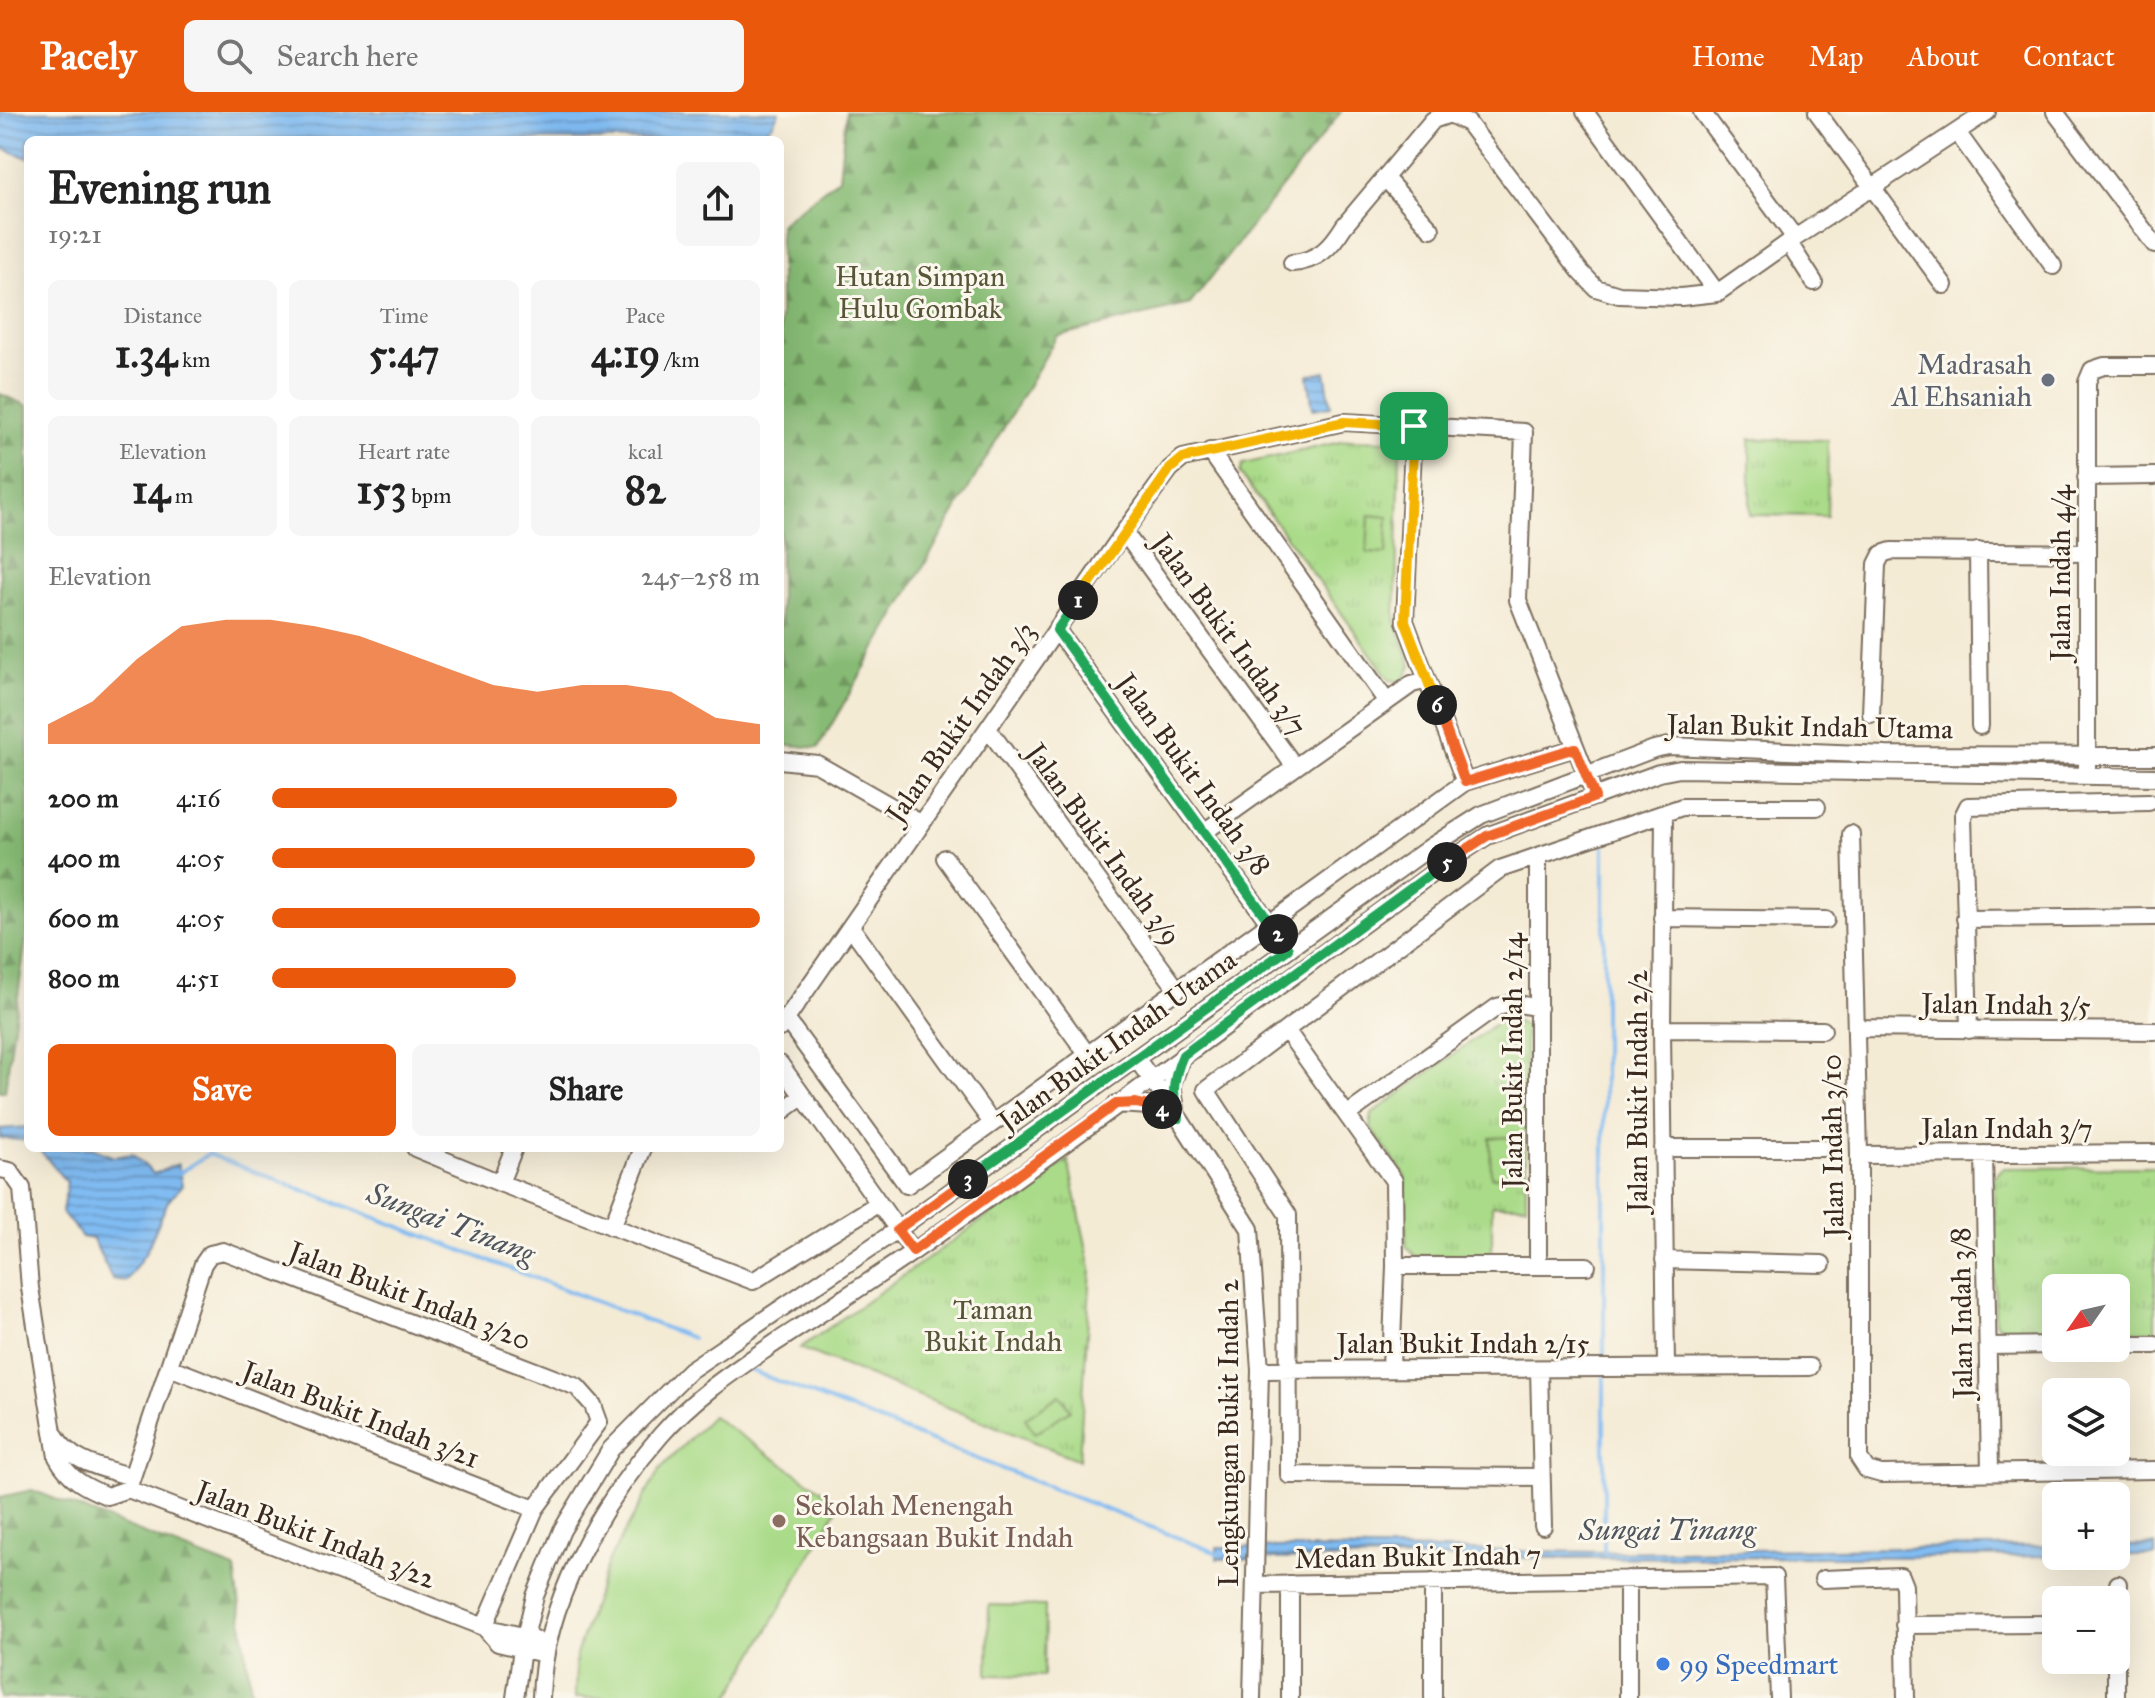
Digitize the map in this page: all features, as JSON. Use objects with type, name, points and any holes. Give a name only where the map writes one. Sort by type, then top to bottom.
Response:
[{"type":"street","points":[[1585,112],[1717,293]]},
{"type":"street","points":[[1702,112],[1792,240],[1814,282]]},
{"type":"street","points":[[1292,263],[1307,262],[1334,243],[1344,226],[1433,120],[1450,114],[1468,123],[1596,288],[1619,295],[1652,298],[1717,293],[1987,112]]},
{"type":"street","points":[[2055,112],[2155,245]]},
{"type":"street","points":[[1820,113],[1944,285]]},
{"type":"street","points":[[1957,132],[2053,266]]},
{"type":"street","points":[[1385,178],[1431,229]]},
{"type":"street","name":"Jalan Indah 4/4","points":[[2087,777],[2087,382],[2092,370],[2104,366],[2155,366]]},
{"type":"street","name":"Jalan Bukit Indah 3/3","points":[[784,1023],[1124,532],[1170,469],[1183,458],[1344,422],[1524,432],[1518,600],[1575,748]]},
{"type":"street","points":[[1414,426],[1405,621],[1465,782]]},
{"type":"street","points":[[1210,451],[1387,702]]},
{"type":"street","points":[[2086,477],[2155,476]]},
{"type":"street","name":"Jalan Bukit Indah 3/7","points":[[1124,532],[1295,767]]},
{"type":"street","points":[[1871,714],[1877,564],[1882,554],[1891,551],[2086,553]]},
{"type":"street","points":[[1978,551],[1980,726]]},
{"type":"street","name":"Jalan Bukit Indah 3/8","points":[[1057,630],[1288,949]]},
{"type":"street","points":[[1204,832],[1412,684],[1427,680]]},
{"type":"street","name":"Jalan Bukit Indah 3/9","points":[[989,730],[1177,989]]},
{"type":"street","name":"Jalan Bukit Indah Utama","points":[[515,1698],[523,1643],[535,1596],[562,1530],[611,1449],[690,1370],[897,1230],[1429,848],[1481,815],[1669,746],[1886,755],[2155,756]]},
{"type":"street","points":[[784,1025],[907,1185],[1465,782],[1575,748],[1595,797]]},
{"type":"street","points":[[784,760],[817,764],[920,823]]},
{"type":"street","name":"Jalan Bukit Indah Utama","points":[[541,1698],[546,1648],[556,1610],[586,1546],[627,1477],[663,1433],[707,1389],[913,1251],[1487,836],[1659,773],[1680,769],[2155,777]]},
{"type":"street","points":[[1969,1030],[1963,816],[1968,806],[2149,802]]},
{"type":"street","points":[[1541,1477],[1289,1475],[1288,1215],[1206,1090],[1500,869],[1682,807],[1817,807]]},
{"type":"street","name":"Jalan Bukit Indah 2/2","points":[[1664,815],[1662,1029],[1666,1367]]},
{"type":"street","name":"Jalan Indah 3/10","points":[[1851,834],[1859,1155],[1859,1458],[1867,1470],[1881,1474],[1990,1471]]},
{"type":"street","name":"Jalan Bukit Indah 2/14","points":[[1538,857],[1538,1266]]},
{"type":"street","points":[[945,858],[1087,1054]]},
{"type":"street","points":[[1965,919],[2155,917]]},
{"type":"street","points":[[1662,918],[1826,920]]},
{"type":"street","points":[[851,927],[992,1123]]},
{"type":"street","points":[[1348,1114],[1497,1007],[1514,1003],[1539,1008]]},
{"type":"street","name":"Jalan Indah 3/5","points":[[1856,1028],[2155,1031]]},
{"type":"street","points":[[1662,1029],[1823,1030]]},
{"type":"street","points":[[1286,1030],[1394,1181],[1391,1368]]},
{"type":"street","points":[[1179,1118],[1172,1084],[1183,1055]]},
{"type":"street","name":"Lengkungan Bukit Indah 2","points":[[1136,1058],[1179,1118],[1250,1229],[1260,1370],[1252,1698]]},
{"type":"street","points":[[784,1070],[913,1251]]},
{"type":"street","points":[[784,1110],[803,1096]]},
{"type":"street","points":[[1116,1104],[1151,1106],[1179,1118]]},
{"type":"street","points":[[1663,1148],[1823,1148]]},
{"type":"street","points":[[425,1152],[753,1281],[879,1203]]},
{"type":"street","points":[[500,1183],[512,1152]]},
{"type":"street","points":[[612,1227],[641,1152]]},
{"type":"street","name":"Jalan Indah 3/7","points":[[1859,1155],[2155,1153]]},
{"type":"street","name":"Jalan Indah 3/8","points":[[1984,1154],[1990,1471]]},
{"type":"street","points":[[5,1170],[22,1188],[30,1288],[52,1430],[57,1457],[75,1480],[107,1496],[130,1483],[169,1367]]},
{"type":"street","name":"Jalan Bukit Indah 3/20","points":[[169,1367],[203,1264],[210,1254],[223,1251],[577,1387],[593,1405],[599,1422],[535,1509]]},
{"type":"street","points":[[1664,1260],[1822,1264]]},
{"type":"street","points":[[1395,1266],[1587,1266]]},
{"type":"street","points":[[1988,1346],[2042,1345]]},
{"type":"street","points":[[2130,1345],[2155,1345]]},
{"type":"street","name":"Jalan Bukit Indah 3/21","points":[[169,1367],[535,1509]]},
{"type":"street","name":"Jalan Bukit Indah 2/15","points":[[1260,1370],[1810,1367]]},
{"type":"street","points":[[1539,1370],[1543,1526]]},
{"type":"street","name":"Jalan Bukit Indah 3/22","points":[[52,1430],[63,1448],[75,1457],[130,1483],[484,1627],[498,1643],[523,1643],[546,1648]]},
{"type":"street","points":[[1990,1471],[2155,1470]]},
{"type":"street","points":[[484,1627],[535,1509]]},
{"type":"street","points":[[1823,1579],[1900,1576],[1904,1586],[1906,1698]]},
{"type":"street","name":"Medan Bukit Indah 7","points":[[1255,1585],[1774,1577],[1779,1698]]},
{"type":"street","points":[[1628,1579],[1628,1698]]},
{"type":"street","points":[[1433,1582],[1433,1698]]},
{"type":"street","points":[[1290,1584],[1290,1698]]},
{"type":"street","points":[[1904,1625],[2042,1624]]},
{"type":"street","points":[[2116,1674],[2116,1698]]},
{"type":"green space","name":"Hutan Simpan Hulu Gombak","points":[[846,112],[1341,112],[1190,304],[1057,336],[818,748],[784,744],[784,221],[839,178]]},
{"type":"green space","points":[[0,394],[24,404],[24,953],[5,1091],[0,1091]]},
{"type":"green space","points":[[1750,439],[1828,440],[1827,516],[1750,515]]},
{"type":"green space","points":[[1349,440],[1391,441],[1400,451],[1395,620],[1411,665],[1403,682],[1390,680],[1240,473],[1243,464]]},
{"type":"green space","points":[[1369,515],[1388,517],[1386,554],[1367,553]]},
{"type":"green space","points":[[1506,1016],[1525,1026],[1526,1205],[1492,1205],[1492,1255],[1415,1256],[1406,1246],[1405,1175],[1370,1127],[1372,1114]]},
{"type":"green space","points":[[1515,1137],[1517,1176],[1491,1177],[1490,1138]]},
{"type":"green space","name":"Taman Bukit Indah","points":[[1068,1160],[1091,1269],[1079,1460],[800,1348]]},
{"type":"green space","points":[[2155,1167],[2155,1331],[2130,1331],[2130,1274],[2042,1274],[2042,1331],[2004,1331],[1995,1322],[1994,1177],[2003,1168]]},
{"type":"green space","points":[[1060,1395],[1070,1410],[1035,1433],[1025,1418]]},
{"type":"green space","points":[[712,1416],[840,1503],[729,1698],[575,1698],[576,1655],[608,1562],[660,1469]]},
{"type":"green space","points":[[32,1490],[235,1569],[252,1698],[0,1698],[0,1497]]},
{"type":"green space","points":[[989,1605],[1045,1606],[1044,1676],[988,1675]]},
{"type":"water","points":[[0,112],[779,112],[761,136],[24,136],[24,156],[0,147]]},
{"type":"water","points":[[1325,372],[1331,406],[1313,409],[1308,375]]},
{"type":"water","points":[[24,1127],[24,1141],[0,1138],[0,1129]]},
{"type":"water","points":[[41,1152],[102,1152],[114,1157],[132,1154],[154,1174],[178,1164],[182,1186],[168,1201],[146,1252],[126,1281],[112,1279],[93,1239],[82,1237],[62,1212],[67,1182]]},
{"type":"water","points":[[2155,1545],[2155,1556],[2130,1556],[2130,1546]]},
{"type":"water","points":[[2042,1546],[2042,1556],[1217,1559],[1217,1547],[1604,1552]]},
{"type":"waterway","points":[[1604,847],[1604,1364]]},
{"type":"waterway","name":"Sungai Tinang","points":[[178,1174],[208,1154],[692,1338]]},
{"type":"waterway","name":"Sungai Tinang","points":[[747,1369],[1217,1553]]},
{"type":"waterway","points":[[1604,1373],[1604,1552]]},
{"type":"place","name":"Madrasah Al Ehsaniah","points":[[2048,380]]},
{"type":"place","name":"Sekolah Menengah Kebangsaan Bukit Indah","points":[[779,1521]]},
{"type":"place","name":"99 Speedmart","points":[[1663,1664]]},
{"type":"route","points":[[1344,422],[1414,426],[1405,621],[1465,782],[1575,748],[1595,797],[1487,836],[1183,1055],[1172,1084],[1179,1118],[1151,1106],[1116,1104],[913,1251],[897,1230],[1288,949],[1057,630],[1170,469],[1183,458],[1344,422]]}]
